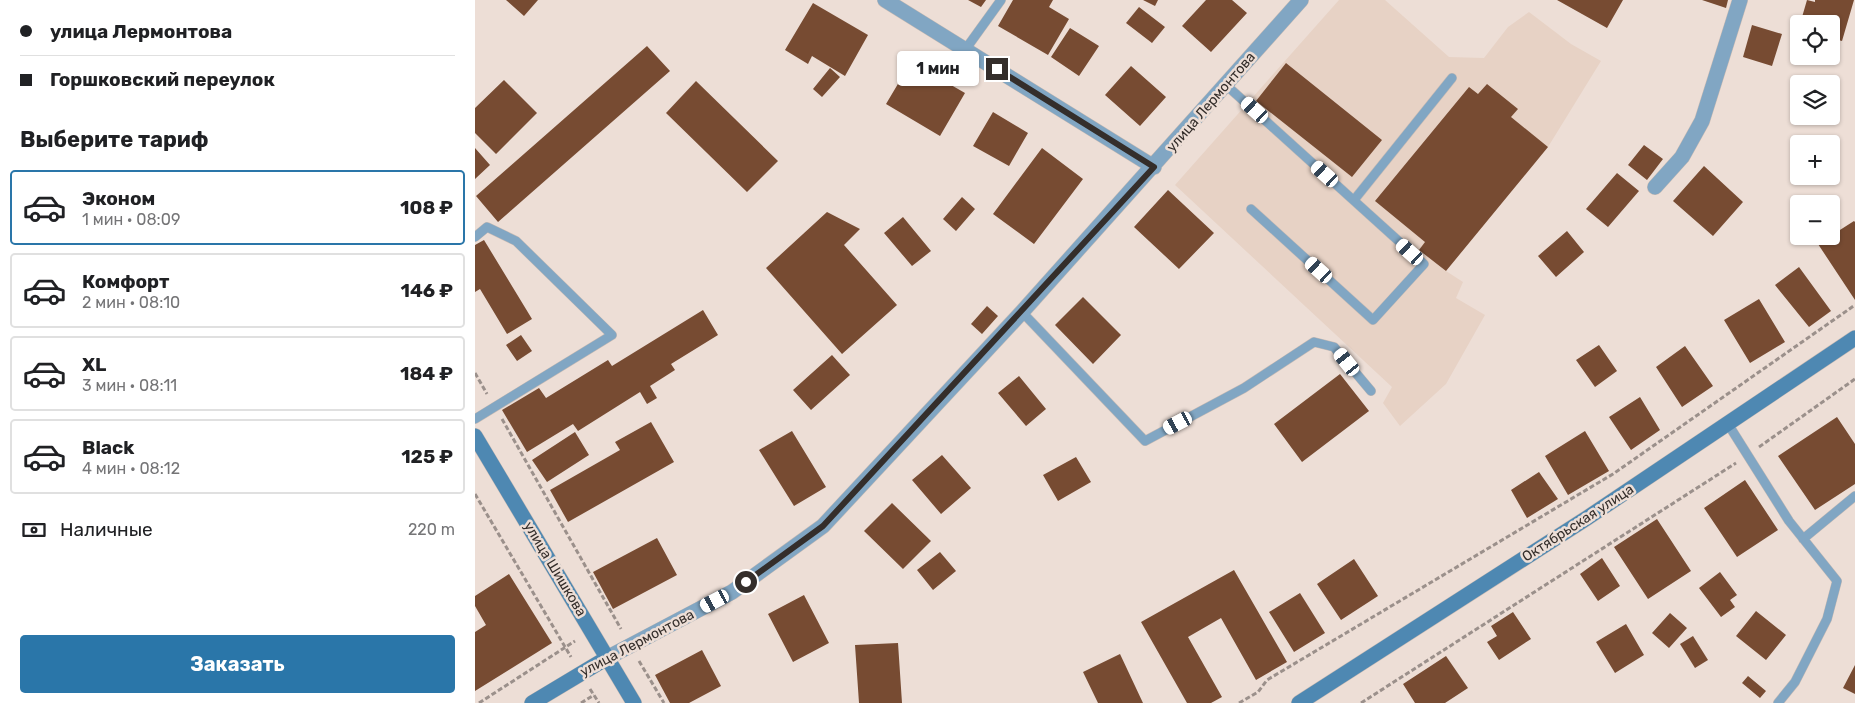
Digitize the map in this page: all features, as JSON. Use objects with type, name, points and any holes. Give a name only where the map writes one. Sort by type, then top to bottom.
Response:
[{"type":"street","points":[[885,0],[1154,167]]},
{"type":"street","name":"улица Лермонтова","points":[[532,703],[607,658],[732,592],[823,526],[1154,167],[1301,0]]},
{"type":"street","points":[[1655,187],[1682,156],[1702,122],[1740,0]]},
{"type":"street","name":"Октябрьская улица","points":[[1299,703],[1579,523],[1855,338]]},
{"type":"street","name":"улица Шишкова","points":[[475,436],[634,703]]},
{"type":"lane","points":[[965,50],[1001,0]]},
{"type":"lane","points":[[1353,200],[1452,78]]},
{"type":"lane","points":[[1227,85],[1424,264],[1373,320],[1251,209]]},
{"type":"lane","points":[[475,237],[487,227],[517,241],[612,335],[475,419]]},
{"type":"lane","points":[[1022,312],[1145,441],[1244,388],[1313,342],[1334,347],[1371,391]]},
{"type":"lane","points":[[1728,424],[1789,521],[1837,581],[1827,619],[1795,682],[1778,703]]},
{"type":"lane","points":[[1803,539],[1855,496]]},
{"type":"path","points":[[1239,703],[1259,692],[1267,680],[1613,474],[1855,305]]},
{"type":"path","points":[[475,373],[622,632]]},
{"type":"path","points":[[1361,703],[1748,455],[1855,379]]},
{"type":"path","points":[[475,494],[599,703]]},
{"type":"path","points":[[479,703],[565,647]]},
{"type":"path","points":[[641,664],[664,703]]},
{"type":"path","points":[[649,690],[655,687]]},
{"type":"path","points":[[581,703],[593,695]]},
{"type":"shaded area","points":[[1339,0],[1385,0],[1449,57],[1484,58],[1508,27],[1529,12],[1571,44],[1601,61],[1548,147],[1446,271],[1463,282],[1456,298],[1485,315],[1446,384],[1400,426],[1383,403],[1392,387],[1175,185]]},
{"type":"building","points":[[506,0],[538,0],[524,16]]},
{"type":"building","points":[[968,0],[986,0],[981,7]]},
{"type":"building","points":[[1013,0],[1053,0],[1049,7],[1069,19],[1048,55],[998,26]]},
{"type":"building","points":[[1143,0],[1158,0],[1155,6]]},
{"type":"building","points":[[1206,0],[1232,0],[1247,13],[1211,52],[1182,26]]},
{"type":"building","points":[[1557,0],[1623,0],[1607,28]]},
{"type":"building","points":[[1702,0],[1728,0],[1726,8]]},
{"type":"building","points":[[1807,0],[1815,2],[1815,0],[1854,0],[1842,41],[1840,40],[1840,15],[1803,15]]},
{"type":"building","points":[[813,3],[868,35],[845,76],[812,56],[808,64],[785,50]]},
{"type":"building","points":[[1139,7],[1165,27],[1152,43],[1126,23]]},
{"type":"building","points":[[1752,25],[1782,34],[1772,66],[1743,57]]},
{"type":"building","points":[[1070,28],[1099,46],[1079,76],[1051,57]]},
{"type":"building","points":[[647,46],[670,71],[498,222],[476,196]]},
{"type":"building","points":[[911,62],[965,93],[940,136],[886,104]]},
{"type":"building","points":[[1286,63],[1382,140],[1352,177],[1256,101]]},
{"type":"building","points":[[1131,66],[1166,97],[1140,126],[1105,95]]},
{"type":"building","points":[[830,68],[840,77],[822,97],[813,89]]},
{"type":"building","points":[[504,80],[537,113],[496,154],[475,133],[475,108]]},
{"type":"building","points":[[696,81],[778,161],[747,192],[666,113]]},
{"type":"building","points":[[1487,84],[1518,109],[1511,117],[1548,147],[1446,271],[1419,250],[1425,242],[1375,201],[1469,87],[1478,94]]},
{"type":"building","points":[[993,112],[1028,133],[1009,166],[973,146]]},
{"type":"building","points":[[1644,145],[1663,159],[1647,180],[1628,165]]},
{"type":"building","points":[[475,148],[490,165],[475,179]]},
{"type":"building","points":[[1042,148],[1083,179],[1034,244],[993,214]]},
{"type":"building","points":[[1704,166],[1743,202],[1713,236],[1673,201]]},
{"type":"building","points":[[1617,173],[1639,191],[1608,227],[1586,209]]},
{"type":"building","points":[[1168,190],[1214,233],[1179,269],[1134,227]]},
{"type":"building","points":[[962,197],[975,209],[956,231],[943,219]]},
{"type":"building","points":[[827,212],[860,229],[844,245],[897,305],[842,354],[766,268]]},
{"type":"building","points":[[903,217],[931,251],[912,266],[884,233]]},
{"type":"building","points":[[1855,222],[1855,300],[1819,245],[1840,245],[1840,230]]},
{"type":"building","points":[[1567,231],[1584,252],[1556,277],[1538,256]]},
{"type":"building","points":[[484,240],[532,319],[507,334],[480,289],[475,292],[475,245]]},
{"type":"building","points":[[1799,267],[1831,311],[1809,327],[1775,285]]},
{"type":"building","points":[[1083,297],[1121,335],[1093,364],[1055,325]]},
{"type":"building","points":[[1759,299],[1785,342],[1750,363],[1724,320]]},
{"type":"building","points":[[987,306],[998,316],[982,334],[971,324]]},
{"type":"building","points":[[703,310],[718,335],[671,364],[675,370],[650,386],[657,398],[647,404],[640,392],[578,431],[573,424],[527,452],[502,410],[539,388],[546,398],[608,360],[612,366]]},
{"type":"building","points":[[521,335],[532,351],[517,361],[506,345]]},
{"type":"building","points":[[1599,345],[1617,371],[1595,387],[1576,360]]},
{"type":"building","points":[[1685,346],[1713,386],[1682,407],[1656,367]]},
{"type":"building","points":[[832,355],[850,375],[811,410],[793,390]]},
{"type":"building","points":[[1340,374],[1369,411],[1302,462],[1274,424]]},
{"type":"building","points":[[1019,376],[1046,409],[1026,426],[998,393]]},
{"type":"building","points":[[1640,397],[1660,430],[1631,450],[1609,417]]},
{"type":"building","points":[[1837,417],[1855,444],[1855,484],[1815,510],[1778,456]]},
{"type":"building","points":[[651,422],[674,462],[568,522],[550,490],[620,450],[615,442]]},
{"type":"building","points":[[792,431],[826,487],[794,506],[759,450]]},
{"type":"building","points":[[1585,431],[1609,471],[1568,495],[1545,456]]},
{"type":"building","points":[[575,432],[589,455],[547,482],[532,460]]},
{"type":"building","points":[[942,455],[971,488],[941,514],[912,480]]},
{"type":"building","points":[[1076,457],[1091,482],[1058,501],[1043,475]]},
{"type":"building","points":[[1539,472],[1558,499],[1527,518],[1511,490]]},
{"type":"building","points":[[1745,480],[1778,530],[1737,557],[1704,508]]},
{"type":"building","points":[[892,503],[931,541],[903,569],[864,531]]},
{"type":"building","points":[[1657,519],[1691,571],[1648,599],[1614,547]]},
{"type":"building","points":[[657,538],[677,575],[613,609],[593,572]]},
{"type":"building","points":[[940,552],[956,571],[933,590],[917,570]]},
{"type":"building","points":[[1602,558],[1620,586],[1598,601],[1580,574]]},
{"type":"building","points":[[1354,559],[1378,596],[1341,620],[1317,584]]},
{"type":"building","points":[[1234,570],[1287,662],[1256,680],[1221,618],[1188,637],[1222,697],[1211,703],[1187,703],[1141,622]]},
{"type":"building","points":[[1720,572],[1737,595],[1730,600],[1735,607],[1721,617],[1699,588]]},
{"type":"building","points":[[509,574],[552,643],[475,691],[475,632],[486,625],[475,606],[475,596]]},
{"type":"building","points":[[1300,593],[1325,633],[1294,652],[1269,612]]},
{"type":"building","points":[[804,595],[829,643],[793,662],[768,614]]},
{"type":"building","points":[[1756,611],[1786,635],[1766,660],[1736,636]]},
{"type":"building","points":[[1513,612],[1531,639],[1499,660],[1487,642],[1497,636],[1491,626]]},
{"type":"building","points":[[1670,613],[1687,628],[1669,648],[1652,633]]},
{"type":"building","points":[[1626,624],[1644,655],[1615,673],[1596,642]]},
{"type":"building","points":[[1693,636],[1708,660],[1695,668],[1680,644]]},
{"type":"building","points":[[898,643],[902,703],[859,703],[855,645]]},
{"type":"building","points":[[702,650],[721,686],[689,703],[670,703],[655,675]]},
{"type":"building","points":[[1120,654],[1143,703],[1098,703],[1083,672]]},
{"type":"building","points":[[1446,656],[1468,688],[1445,703],[1415,703],[1403,684]]},
{"type":"building","points":[[1855,665],[1855,694],[1843,688]]},
{"type":"building","points":[[1748,676],[1766,691],[1760,698],[1742,683]]},
{"type":"route","points":[[746,582],[823,526],[1154,167],[997,69]]}]
